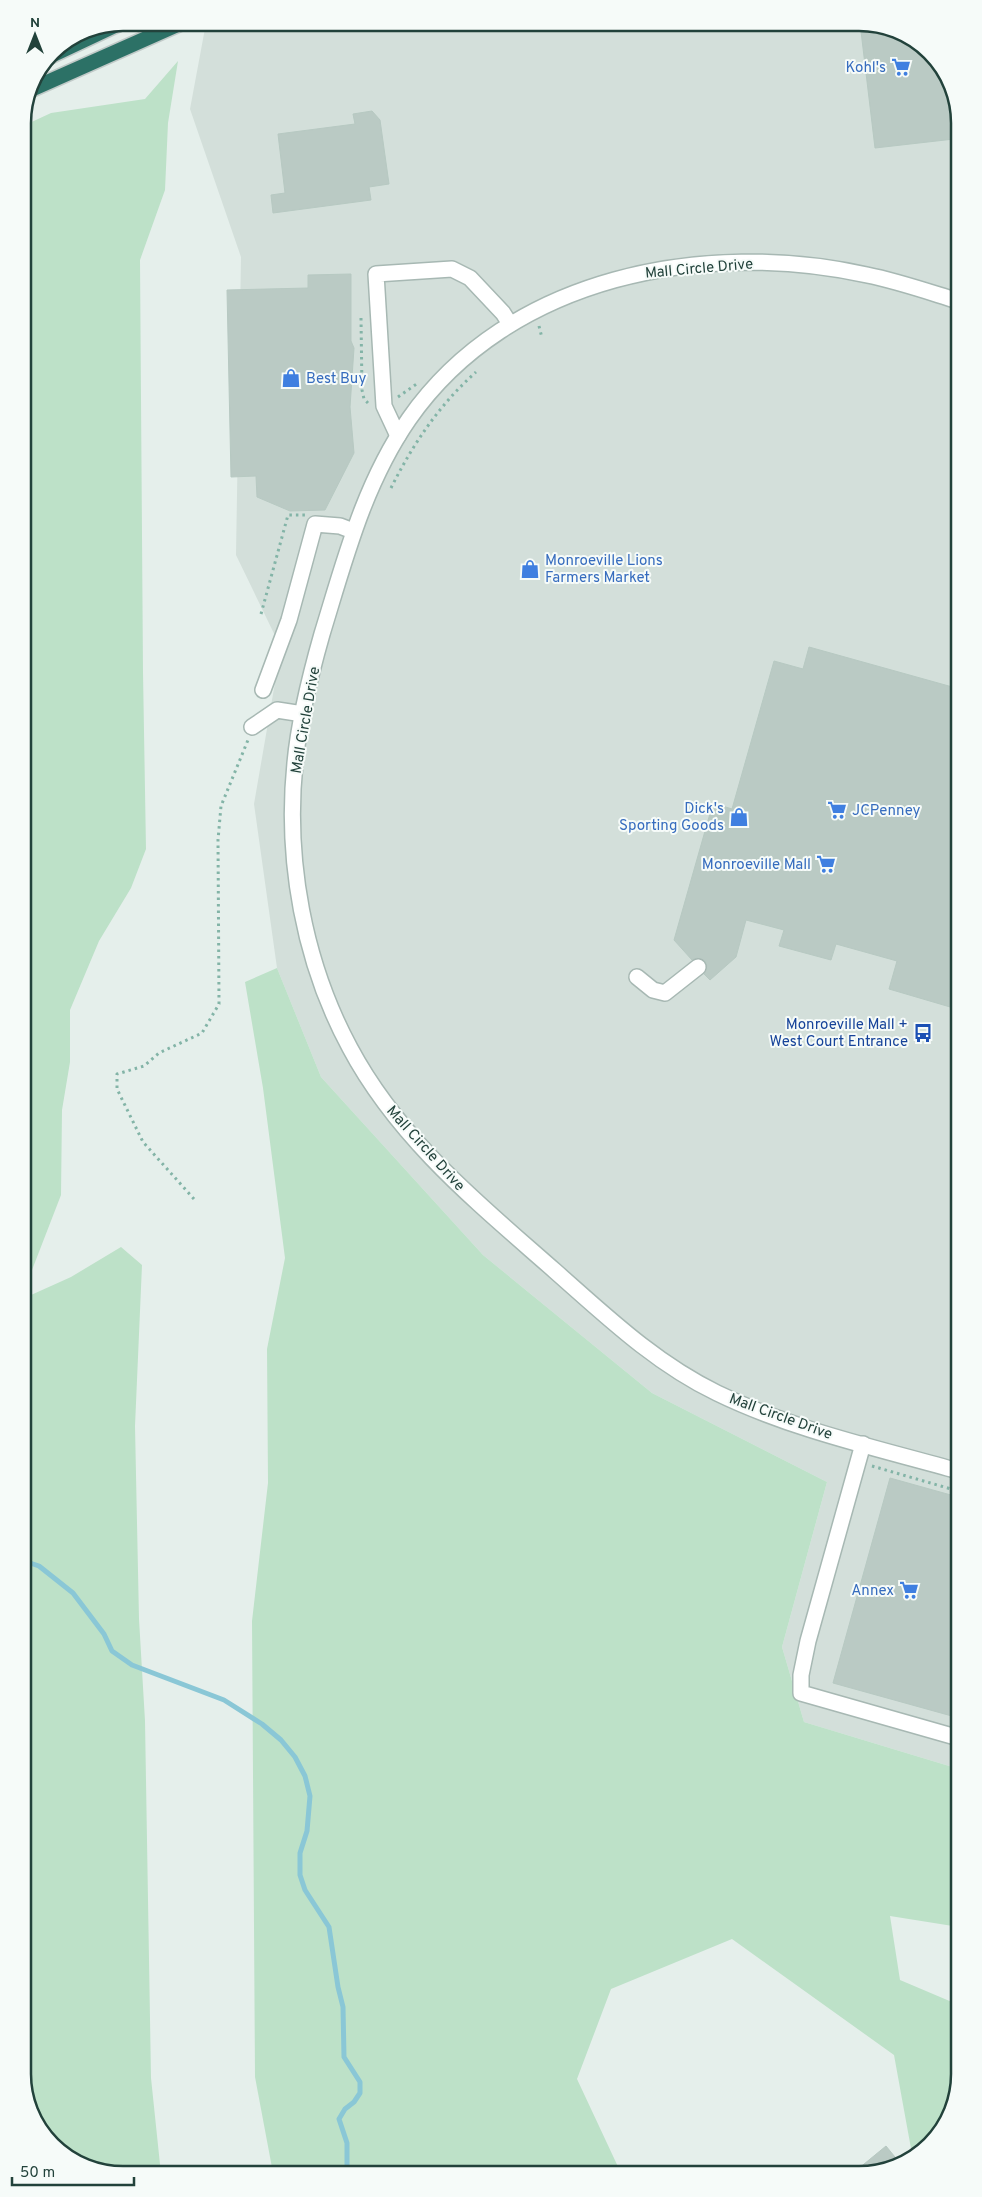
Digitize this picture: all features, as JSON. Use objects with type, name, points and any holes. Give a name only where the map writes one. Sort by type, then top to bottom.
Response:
[{"type":"highway","points":[[39,86],[161,31]]},
{"type":"street","name":"Mall Circle Drive","points":[[951,299],[866,275],[836,270],[760,263],[726,263],[656,270],[599,284],[533,311],[510,324],[472,352],[447,374],[427,396],[398,436],[369,490],[353,531],[319,647],[303,714],[295,759],[292,821],[304,920],[312,953],[337,1021],[349,1047],[379,1096],[415,1141],[459,1186],[634,1340],[690,1378],[766,1415],[951,1469]]},
{"type":"street","points":[[398,436],[384,406],[376,274],[452,269],[470,278],[503,313],[510,324]]},
{"type":"street","points":[[263,690],[289,620],[315,524],[340,526],[353,531]]},
{"type":"street","points":[[252,727],[277,710],[303,714]]},
{"type":"street","points":[[636,977],[653,990],[665,993],[698,967]]},
{"type":"street","points":[[864,1444],[808,1641],[801,1675],[801,1693],[951,1736]]},
{"type":"path","points":[[361,314],[362,390],[364,399],[375,411],[423,378]]},
{"type":"path","points":[[538,322],[542,338]]},
{"type":"path","points":[[391,488],[427,425],[480,368]]},
{"type":"path","points":[[261,614],[288,515],[306,515]]},
{"type":"path","points":[[194,1199],[143,1142],[117,1089],[117,1074],[144,1066],[158,1053],[202,1033],[219,1004],[218,840],[221,806],[252,727]]},
{"type":"path","points":[[858,1462],[951,1489]]},
{"type":"shaded area","name":"Monroeville Mall","points":[[205,31],[865,31],[894,38],[915,50],[932,67],[941,83],[946,94],[951,117],[951,1767],[804,1722],[782,1647],[827,1482],[652,1393],[483,1255],[321,1077],[277,968],[254,804],[281,648],[236,555],[241,257],[190,109]]},
{"type":"green space","points":[[178,61],[168,123],[165,190],[140,260],[146,849],[131,888],[99,941],[70,1010],[70,1062],[62,1110],[61,1195],[32,1270],[31,1295],[31,122],[51,113],[145,99]]},
{"type":"green space","points":[[277,968],[321,1077],[483,1255],[652,1393],[827,1482],[782,1647],[804,1722],[951,1767],[951,1926],[890,1916],[900,1980],[951,2002],[951,2080],[949,2092],[946,2103],[932,2130],[911,2149],[894,2055],[732,1939],[611,1989],[577,2079],[618,2166],[272,2166],[255,2077],[252,1621],[268,1483],[267,1349],[285,1258],[263,1088],[245,982]]},
{"type":"green space","points":[[121,1247],[142,1265],[135,1426],[139,1619],[145,1721],[151,2078],[160,2166],[117,2166],[94,2161],[83,2156],[67,2147],[58,2139],[50,2130],[36,2103],[31,2074],[31,1295],[71,1277]]},
{"type":"building","name":"Kohl's","points":[[861,31],[894,38],[915,50],[924,58],[932,67],[941,83],[946,94],[951,117],[951,139],[875,148]]},
{"type":"building","points":[[372,111],[380,120],[389,184],[369,187],[371,200],[273,213],[271,195],[285,193],[278,134],[355,124],[353,114]]},
{"type":"building","name":"Best Buy","points":[[351,274],[351,341],[354,348],[350,407],[354,453],[325,510],[290,511],[257,497],[256,476],[231,477],[227,290],[308,288],[308,275]]},
{"type":"building","name":"Monroeville Mall","points":[[809,647],[951,687],[951,1007],[889,989],[897,961],[836,944],[831,960],[779,946],[784,930],[746,920],[736,957],[710,980],[704,974],[707,966],[705,961],[697,958],[692,960],[674,940],[713,803],[732,809],[774,661],[803,669]]},
{"type":"building","name":"Annex","points":[[890,1478],[951,1495],[951,1716],[833,1683]]},
{"type":"building","points":[[886,2146],[895,2158],[877,2164],[862,2166]]},
{"type":"waterway","points":[[31,1563],[39,1566],[73,1593],[104,1634],[112,1651],[132,1665],[224,1700],[262,1724],[281,1740],[295,1757],[305,1776],[310,1796],[307,1831],[300,1853],[300,1875],[305,1890],[329,1927],[343,2007],[344,2057],[360,2082],[360,2093],[354,2102],[345,2109],[339,2119],[347,2143],[347,2166]]},
{"type":"place","name":"Kohl's","points":[[901,67]]},
{"type":"place","name":"Best Buy","points":[[291,378]]},
{"type":"place","name":"Monroeville Lions Farmers Market","points":[[530,569]]},
{"type":"place","name":"JCPenney","points":[[837,810]]},
{"type":"place","name":"Dick's Sporting Goods","points":[[739,817]]},
{"type":"place","name":"Monroeville Mall","points":[[826,864]]},
{"type":"place","name":"Monroeville Mall + West Court Entrance","points":[[923,1033]]},
{"type":"place","name":"Annex","points":[[909,1590]]}]
